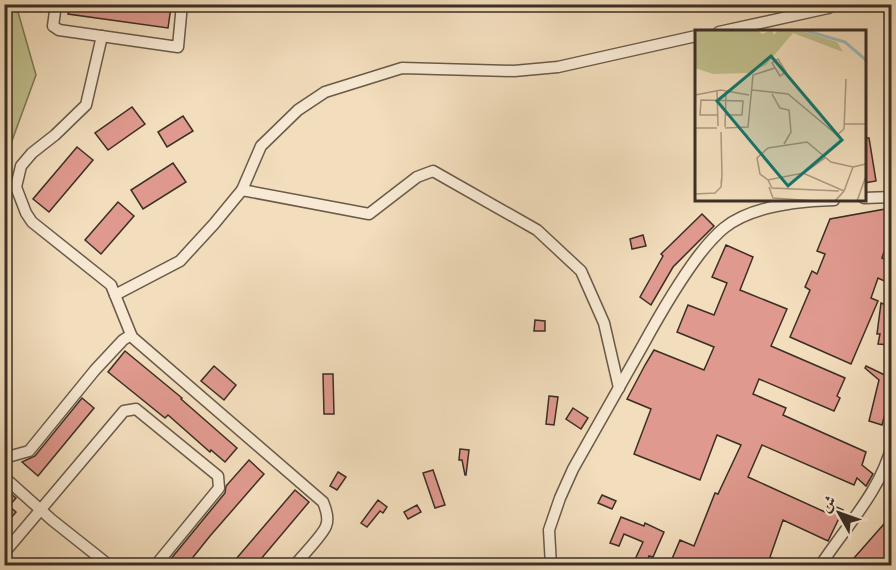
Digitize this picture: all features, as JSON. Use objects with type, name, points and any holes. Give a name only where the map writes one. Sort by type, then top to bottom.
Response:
[{"type":"lane","points":[[56,4],[53,26],[59,30],[178,47],[182,4]]},
{"type":"lane","points":[[728,30],[828,8],[835,4]]},
{"type":"lane","points":[[102,36],[86,105],[25,160],[21,166],[16,187],[32,222],[111,285],[132,337],[323,502],[327,519],[325,528],[294,566]]},
{"type":"lane","points":[[115,296],[180,261],[242,190],[261,146],[298,110],[325,92],[402,68],[514,71],[558,67],[695,36]]},
{"type":"lane","points":[[242,190],[369,214],[417,177],[433,171],[537,230],[581,271],[604,323],[619,388]]},
{"type":"lane","points":[[866,198],[891,196]]},
{"type":"lane","points":[[551,566],[549,530],[560,498],[573,469],[670,297],[708,244],[724,228],[743,217],[766,209],[810,201]]},
{"type":"lane","points":[[4,458],[29,451],[95,370],[123,340],[131,335]]},
{"type":"lane","points":[[4,553],[124,411],[136,409],[218,476],[219,488],[155,566]]},
{"type":"lane","points":[[820,566],[877,485],[889,457],[891,445]]},
{"type":"lane","points":[[4,477],[110,566]]},
{"type":"shaded area","points":[[5,4],[16,5],[36,75],[9,149],[5,170]]},
{"type":"building","points":[[70,4],[155,4],[171,7],[168,28],[68,14]]},
{"type":"building","points":[[132,107],[145,124],[108,150],[95,133]]},
{"type":"building","points":[[183,116],[193,131],[167,147],[158,132]]},
{"type":"building","points":[[866,138],[869,138],[876,181],[866,183]]},
{"type":"building","points":[[77,147],[93,160],[49,212],[33,199]]},
{"type":"building","points":[[173,163],[186,182],[143,209],[131,190]]},
{"type":"building","points":[[118,202],[134,216],[101,254],[85,240]]},
{"type":"building","points":[[891,208],[891,230],[882,258],[891,262],[891,284],[878,278],[871,298],[878,301],[851,364],[790,337],[810,290],[805,287],[812,271],[817,274],[825,254],[817,251],[830,219]]},
{"type":"building","points":[[702,214],[714,226],[673,267],[651,305],[640,297],[663,256],[661,254]]},
{"type":"building","points":[[643,235],[646,246],[632,249],[630,239]]},
{"type":"building","points":[[726,245],[753,257],[740,290],[787,309],[771,346],[845,378],[837,396],[840,398],[834,411],[759,379],[753,394],[786,408],[783,415],[866,452],[862,465],[873,474],[866,486],[857,478],[854,485],[762,445],[748,477],[825,512],[829,504],[843,510],[828,541],[783,520],[770,557],[789,566],[669,566],[680,540],[694,546],[715,493],[718,494],[741,445],[717,435],[700,480],[634,454],[651,409],[627,399],[654,350],[704,370],[714,347],[677,332],[688,305],[714,315],[727,283],[712,277]]},
{"type":"building","points":[[881,303],[891,307],[891,345],[878,344]]},
{"type":"building","points":[[535,320],[545,321],[545,331],[534,331]]},
{"type":"building","points":[[125,351],[237,448],[225,462],[211,450],[210,452],[168,415],[165,418],[108,372]]},
{"type":"building","points":[[214,366],[236,385],[224,400],[201,381]]},
{"type":"building","points":[[866,366],[891,378],[891,387],[886,398],[889,399],[882,425],[869,421],[879,380],[865,368]]},
{"type":"building","points":[[323,374],[333,374],[334,414],[324,414]]},
{"type":"building","points":[[549,396],[558,397],[554,425],[546,424]]},
{"type":"building","points":[[82,398],[94,408],[38,476],[22,462],[35,456]]},
{"type":"building","points":[[573,408],[588,418],[581,429],[566,419]]},
{"type":"building","points":[[460,449],[469,450],[466,475],[462,460],[459,460]]},
{"type":"building","points":[[249,460],[264,474],[186,566],[165,566],[225,493],[226,486]]},
{"type":"building","points":[[433,470],[445,505],[435,508],[423,473]]},
{"type":"building","points":[[338,472],[346,477],[337,490],[330,486]]},
{"type":"building","points":[[4,488],[16,498],[9,506],[16,512],[4,526]]},
{"type":"building","points":[[295,490],[309,502],[255,566],[230,566]]},
{"type":"building","points":[[602,495],[616,501],[612,509],[598,503]]},
{"type":"building","points":[[378,500],[387,507],[383,513],[380,511],[367,527],[361,523]]},
{"type":"building","points":[[417,505],[421,512],[408,519],[404,512]]},
{"type":"building","points":[[891,516],[891,566],[847,566]]},
{"type":"building","points":[[621,517],[644,526],[645,523],[664,532],[653,557],[649,556],[645,566],[632,566],[643,542],[624,534],[619,546],[610,543]]}]
